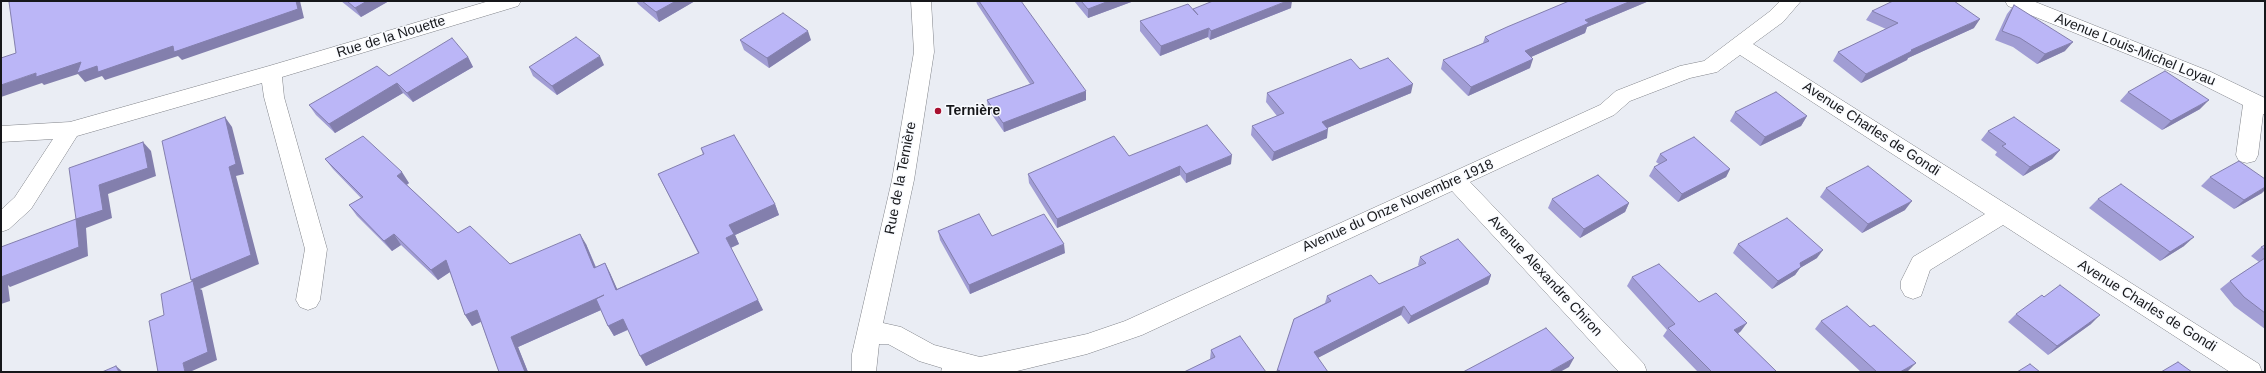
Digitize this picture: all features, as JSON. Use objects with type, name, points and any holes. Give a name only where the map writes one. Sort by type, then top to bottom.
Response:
[{"type":"street","name":"Rue de la Nouette","points":[[1,134],[70,130],[271,73],[465,8],[511,1]]},
{"type":"street","name":"Rue de la Ternière","points":[[863,358],[903,180],[924,52],[921,1]]},
{"type":"street","name":"Avenue du Onze Novembre 1918","points":[[953,372],[1087,344],[1133,328],[1607,110],[1624,96],[1687,71],[1710,67],[1738,44],[1776,17],[1791,1]]},
{"type":"street","name":"Avenue Louis-Michel Loyau","points":[[2015,1],[2204,77],[2260,105],[2247,155]]},
{"type":"street","name":"Avenue Charles de Gondi","points":[[1738,44],[2250,372]]},
{"type":"street","points":[[271,73],[274,97],[316,249],[308,300]]},
{"type":"street","points":[[1,223],[23,203],[70,130]]},
{"type":"street","name":"Avenue Alexandre Chiron","points":[[1455,180],[1635,372]]},
{"type":"street","points":[[1913,290],[1913,282],[1921,264],[2003,214]]},
{"type":"street","name":"Avenue du Onze Novembre 1918","points":[[863,358],[892,334],[928,354],[982,367]]},
{"type":"building","points":[[296,1],[298,9],[174,52],[173,46],[98,72],[97,66],[77,73],[81,62],[36,77],[36,73],[1,85],[1,58],[16,53],[9,2]]},
{"type":"building","points":[[347,1],[367,1],[355,8]]},
{"type":"building","points":[[642,1],[676,1],[656,12]]},
{"type":"building","points":[[979,1],[1021,1],[1086,91],[1003,123],[987,100],[1034,83]]},
{"type":"building","points":[[1081,1],[1109,1],[1088,9]]},
{"type":"building","points":[[1213,1],[1287,1],[1211,31],[1209,28],[1161,46],[1140,21],[1188,4],[1198,15],[1193,9]]},
{"type":"building","points":[[1569,1],[1631,1],[1585,20],[1589,23],[1525,51],[1533,59],[1471,87],[1443,60],[1489,41],[1485,37]]},
{"type":"building","points":[[1893,1],[1954,1],[1980,19],[1911,50],[1912,51],[1866,74],[1838,52],[1898,23],[1872,11]]},
{"type":"building","points":[[2014,5],[2073,42],[2045,54],[2020,38],[2002,31]]},
{"type":"building","points":[[783,13],[808,31],[767,58],[740,40]]},
{"type":"building","points":[[576,37],[600,56],[552,86],[529,67]]},
{"type":"building","points":[[452,38],[468,57],[407,93],[397,83],[329,124],[309,105],[377,66],[389,76]]},
{"type":"building","points":[[1388,58],[1413,84],[1322,122],[1328,129],[1274,152],[1252,126],[1284,113],[1267,93],[1351,59],[1360,69]]},
{"type":"building","points":[[2165,71],[2209,100],[2171,121],[2128,92]]},
{"type":"building","points":[[1776,92],[1807,116],[1765,137],[1735,112]]},
{"type":"building","points":[[225,117],[236,164],[229,167],[251,255],[191,280],[162,141]]},
{"type":"building","points":[[2014,117],[2060,150],[2030,167],[2002,146],[2006,144],[1988,131]]},
{"type":"building","points":[[1207,125],[1232,155],[1186,174],[1180,166],[1057,219],[1028,174],[1114,136],[1129,156]]},
{"type":"building","points":[[734,135],[775,204],[729,225],[734,234],[726,238],[758,300],[640,356],[623,319],[608,326],[596,299],[604,295],[511,337],[525,372],[499,372],[477,310],[465,315],[446,260],[431,270],[394,234],[384,241],[349,205],[363,197],[325,159],[363,136],[402,172],[397,176],[458,233],[470,226],[510,264],[580,234],[594,268],[605,263],[616,290],[699,253],[658,174],[704,154],[701,148]]},
{"type":"building","points":[[1694,137],[1730,169],[1682,194],[1654,167],[1667,160],[1660,154]]},
{"type":"building","points":[[143,142],[148,168],[99,185],[103,210],[76,219],[69,168]]},
{"type":"building","points":[[2239,161],[2265,179],[2265,187],[2244,200],[2210,177]]},
{"type":"building","points":[[1868,166],[1912,201],[1868,224],[1826,188]]},
{"type":"building","points":[[1598,175],[1629,203],[1584,229],[1552,199]]},
{"type":"building","points":[[2121,184],[2194,237],[2170,252],[2098,199]]},
{"type":"building","points":[[979,214],[992,236],[1044,214],[1064,244],[969,285],[938,231]]},
{"type":"building","points":[[1787,218],[1823,250],[1800,263],[1801,267],[1778,281],[1738,244]]},
{"type":"building","points":[[76,219],[79,247],[1,277],[1,247]]},
{"type":"building","points":[[1458,239],[1491,275],[1411,316],[1404,306],[1314,352],[1328,372],[1277,371],[1294,319],[1331,301],[1327,296],[1371,275],[1379,284],[1426,263],[1420,257]]},
{"type":"building","points":[[2265,258],[2265,313],[2244,297],[2230,281]]},
{"type":"building","points":[[1659,264],[1699,302],[1716,293],[1747,323],[1734,330],[1777,372],[1712,372],[1668,328],[1675,324],[1632,277]]},
{"type":"building","points":[[193,281],[208,352],[183,363],[185,372],[158,372],[149,321],[164,315],[161,294]]},
{"type":"building","points":[[2060,285],[2100,315],[2057,346],[2016,314],[2042,295],[2044,297]]},
{"type":"building","points":[[1847,306],[1870,327],[1874,325],[1916,363],[1900,372],[1877,372],[1821,321]]},
{"type":"building","points":[[1546,328],[1574,358],[1549,372],[1463,372]]},
{"type":"building","points":[[1240,336],[1266,372],[1184,372],[1215,357],[1211,350]]},
{"type":"building","points":[[2178,362],[2192,372],[2161,372]]},
{"type":"building","points":[[2030,364],[2040,372],[2017,372]]},
{"type":"building","points":[[116,366],[119,372],[102,372]]},
{"type":"place","name":"Ternière","points":[[938,111]]}]
